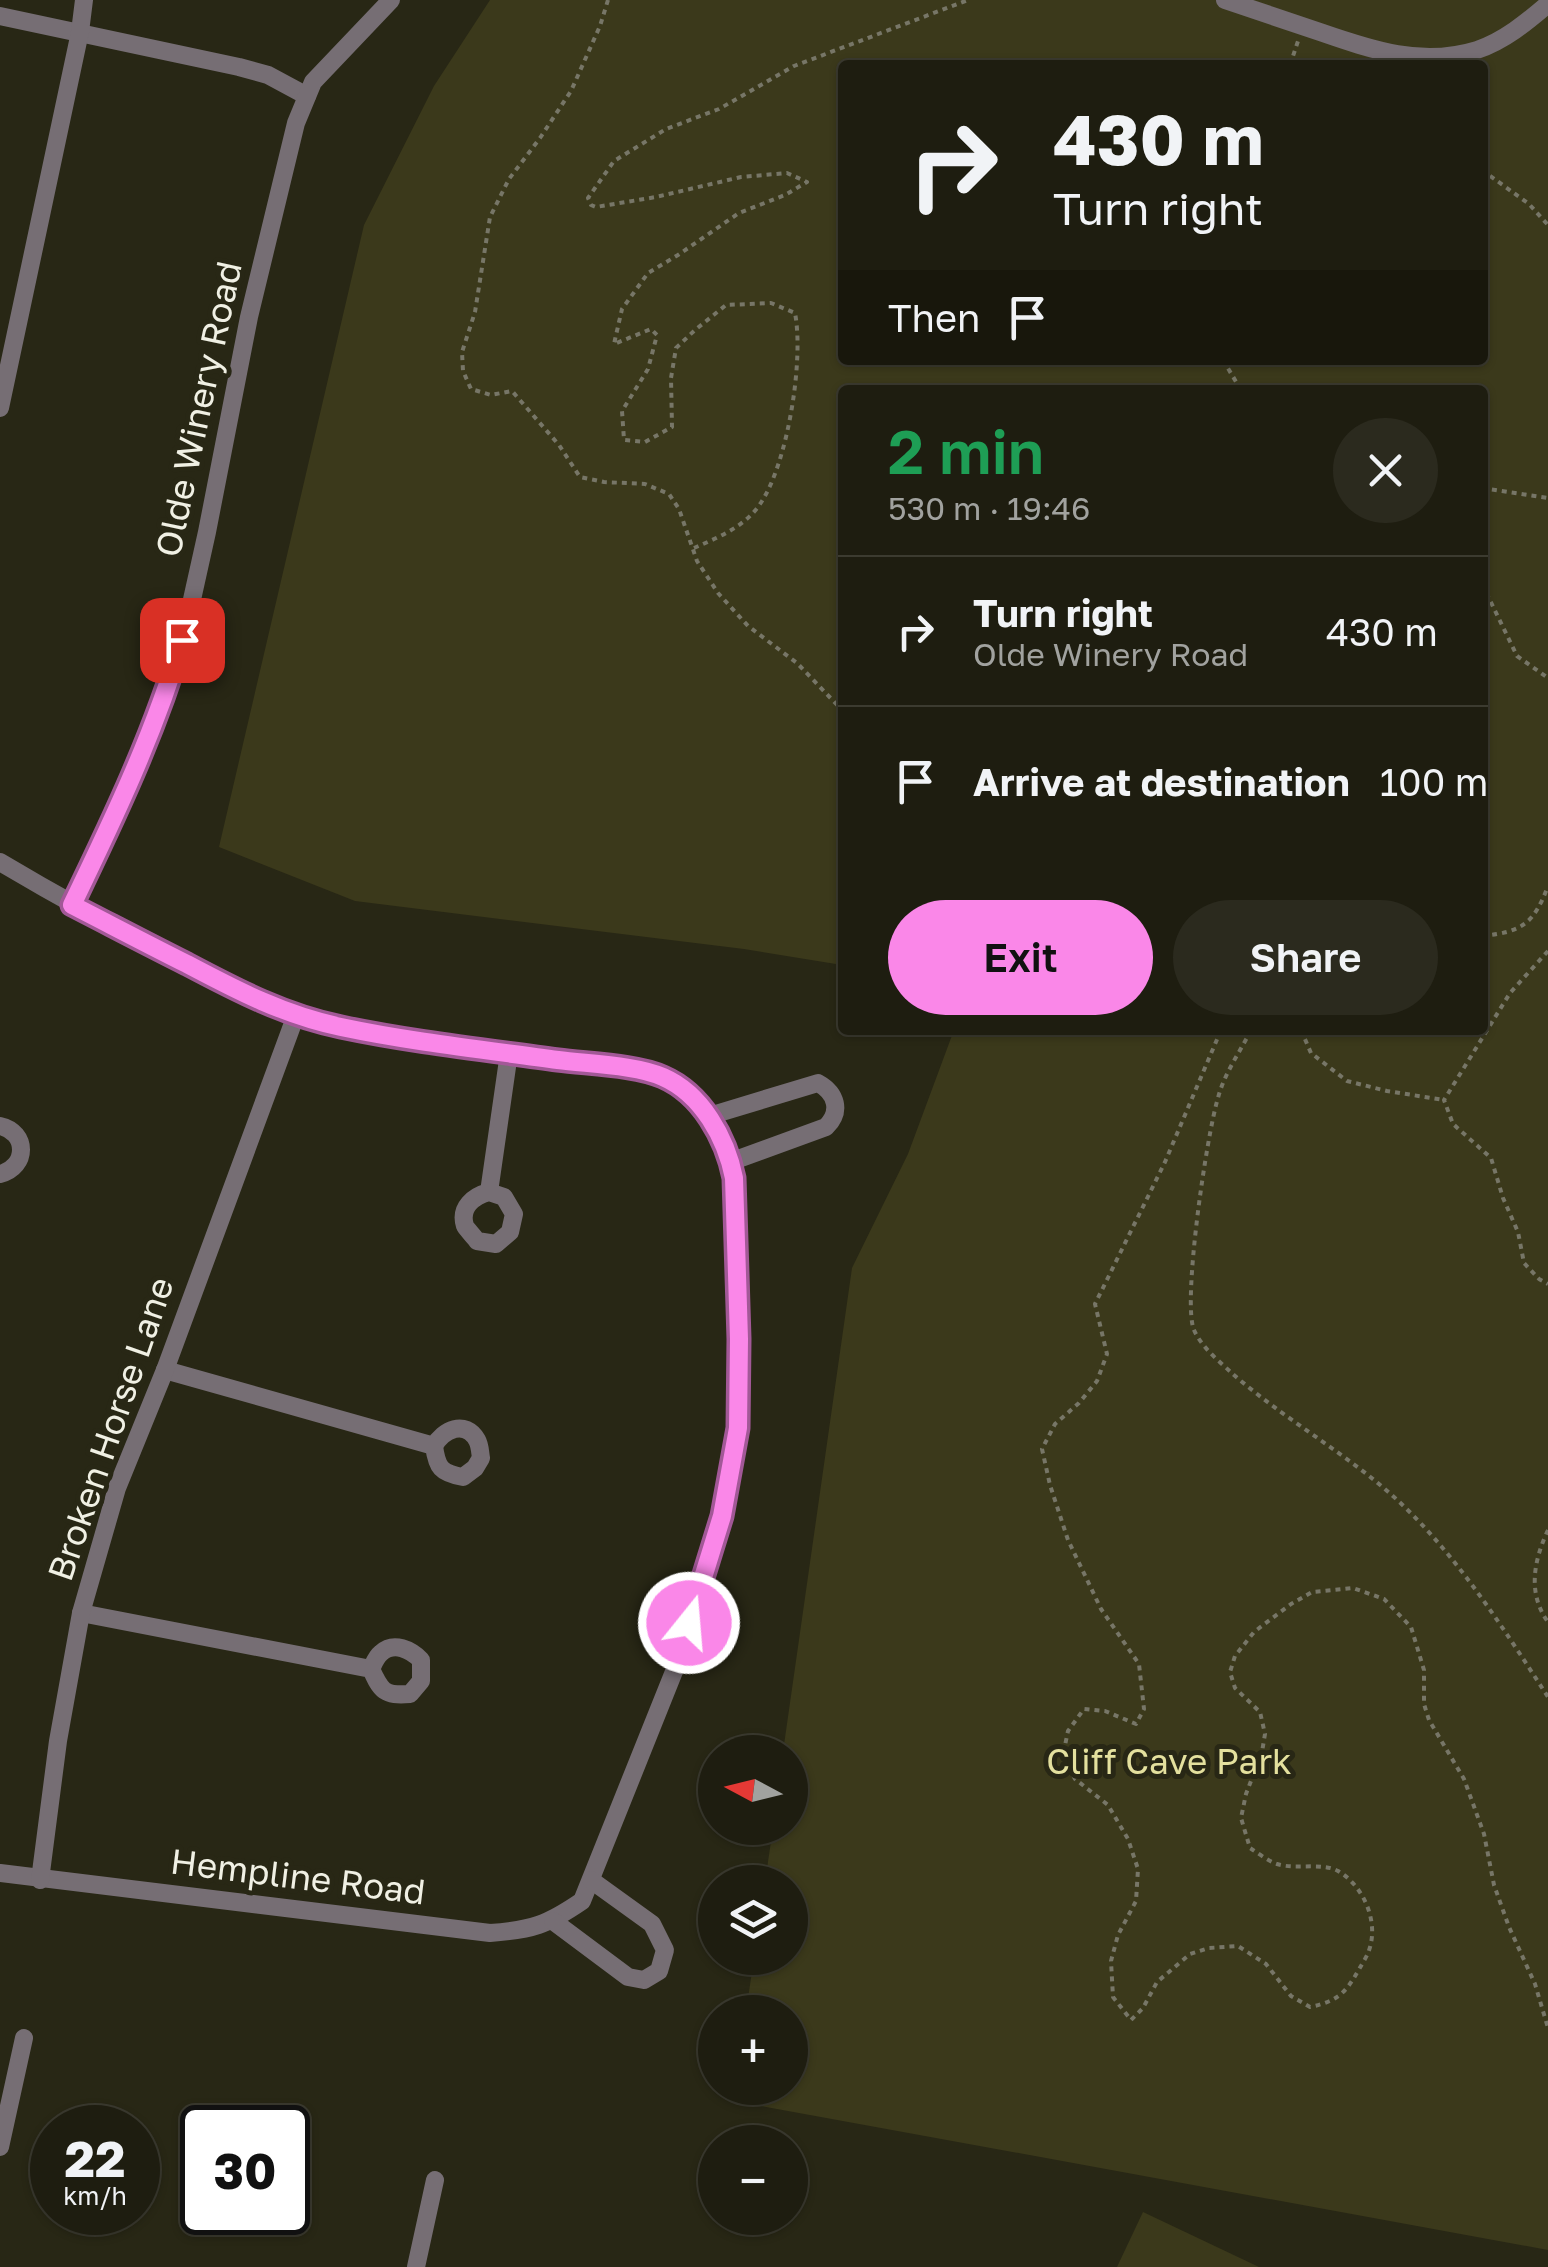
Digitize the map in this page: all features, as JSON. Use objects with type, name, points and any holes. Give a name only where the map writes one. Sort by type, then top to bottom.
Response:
[{"type":"street","points":[[0,408],[84,0]]},
{"type":"street","name":"Olde Winery Road","points":[[72,905],[123,800],[171,677],[207,532],[248,317],[296,123],[314,82],[391,0]]},
{"type":"street","points":[[1225,0],[1376,51],[1410,57],[1447,56],[1482,48],[1522,26],[1548,4]]},
{"type":"street","points":[[0,16],[238,67],[268,75],[308,96]]},
{"type":"street","points":[[0,862],[72,905],[255,1000],[339,1026],[662,1076],[696,1099],[709,1116],[734,1178],[738,1428],[722,1516],[678,1658],[590,1880],[652,1924],[665,1950],[659,1972],[644,1980],[628,1977],[553,1920]]},
{"type":"street","name":"Broken Horse Lane","points":[[40,1880],[58,1741],[81,1613],[117,1488],[165,1370],[296,1014]]},
{"type":"street","points":[[489,1192],[509,1054]]},
{"type":"street","points":[[709,1116],[818,1082],[834,1098],[836,1109],[826,1127],[730,1162]]},
{"type":"street","points":[[0,1126],[7,1126],[22,1148],[16,1166],[0,1174]]},
{"type":"street","points":[[165,1370],[434,1446]]},
{"type":"street","points":[[81,1613],[371,1668]]},
{"type":"street","name":"Hempline Road","points":[[0,1873],[490,1933],[522,1931],[553,1920],[582,1901],[590,1880]]},
{"type":"street","points":[[0,2147],[24,2038]]},
{"type":"street","points":[[416,2267],[435,2180]]},
{"type":"path","points":[[608,0],[570,91],[509,178],[490,217],[475,312],[462,352],[462,371],[471,389],[491,394],[512,391],[560,445],[580,476],[604,482],[645,484],[668,494],[679,509],[697,560],[718,593],[748,626],[797,663],[838,706]]},
{"type":"path","points":[[694,548],[732,532],[762,502],[784,448],[799,334],[795,313],[771,303],[726,305],[696,330],[676,348],[671,378],[672,427],[645,442],[624,440],[622,411],[648,369],[657,336],[651,329],[614,344],[622,309],[648,273],[738,213],[785,196],[807,182],[787,173],[741,177],[604,207],[591,205],[588,198],[614,161],[666,129],[719,109],[794,66],[968,0]]},
{"type":"path","points":[[1488,174],[1529,204],[1548,225]]},
{"type":"path","points":[[1488,489],[1548,498]]},
{"type":"path","points":[[1488,597],[1516,656],[1548,678]]},
{"type":"path","points":[[1488,936],[1510,934],[1538,912],[1548,886]]},
{"type":"path","points":[[1488,1029],[1510,994],[1548,951]]},
{"type":"path","points":[[1219,1035],[1165,1162],[1096,1304],[1108,1354],[1097,1381],[1055,1424],[1042,1449],[1068,1540],[1101,1609],[1139,1664],[1144,1709],[1136,1724],[1084,1709],[1068,1731],[1063,1755],[1075,1779],[1108,1805],[1128,1840],[1138,1869],[1136,1900],[1118,1935],[1111,1962],[1113,1997],[1131,2020],[1157,1982],[1190,1954],[1238,1946],[1266,1964],[1291,1996],[1310,2007],[1331,2003],[1348,1988],[1369,1952],[1373,1918],[1358,1889],[1337,1870],[1276,1864],[1250,1848],[1241,1818],[1266,1734],[1260,1712],[1235,1688],[1230,1672],[1234,1656],[1254,1632],[1291,1604],[1312,1592],[1352,1588],[1384,1600],[1411,1627],[1424,1670],[1424,1704],[1429,1720],[1464,1779],[1484,1834],[1494,1885],[1536,1984],[1548,2028]]},
{"type":"path","points":[[1248,1035],[1223,1084],[1214,1112],[1192,1278],[1194,1332],[1217,1360],[1246,1385],[1380,1485],[1422,1526],[1486,1603],[1548,1697]]},
{"type":"path","points":[[1302,1035],[1311,1053],[1347,1081],[1444,1100]]},
{"type":"path","points":[[1444,1100],[1484,1035]]},
{"type":"path","points":[[1444,1100],[1452,1124],[1491,1158],[1518,1232],[1524,1263],[1548,1284]]},
{"type":"path","points":[[1548,1530],[1538,1551],[1534,1580],[1539,1609],[1548,1622]]},
{"type":"green space","name":"Cliff Cave Park","points":[[490,0],[1548,0],[1548,2250],[756,2105],[808,2105],[808,1995],[749,1995],[751,1975],[808,1975],[808,1865],[768,1865],[770,1845],[808,1845],[808,1735],[785,1735],[852,1268],[908,1154],[952,1035],[1488,1035],[1488,385],[838,385],[838,964],[355,901],[219,847],[364,225],[434,86]]},
{"type":"green space","points":[[1143,2212],[1259,2267],[1117,2267]]},
{"type":"route","points":[[182,640],[166,693],[123,800],[72,905],[255,1000],[296,1014],[339,1026],[662,1076],[696,1099],[709,1116],[734,1178],[738,1428],[722,1516],[689,1623]]}]
